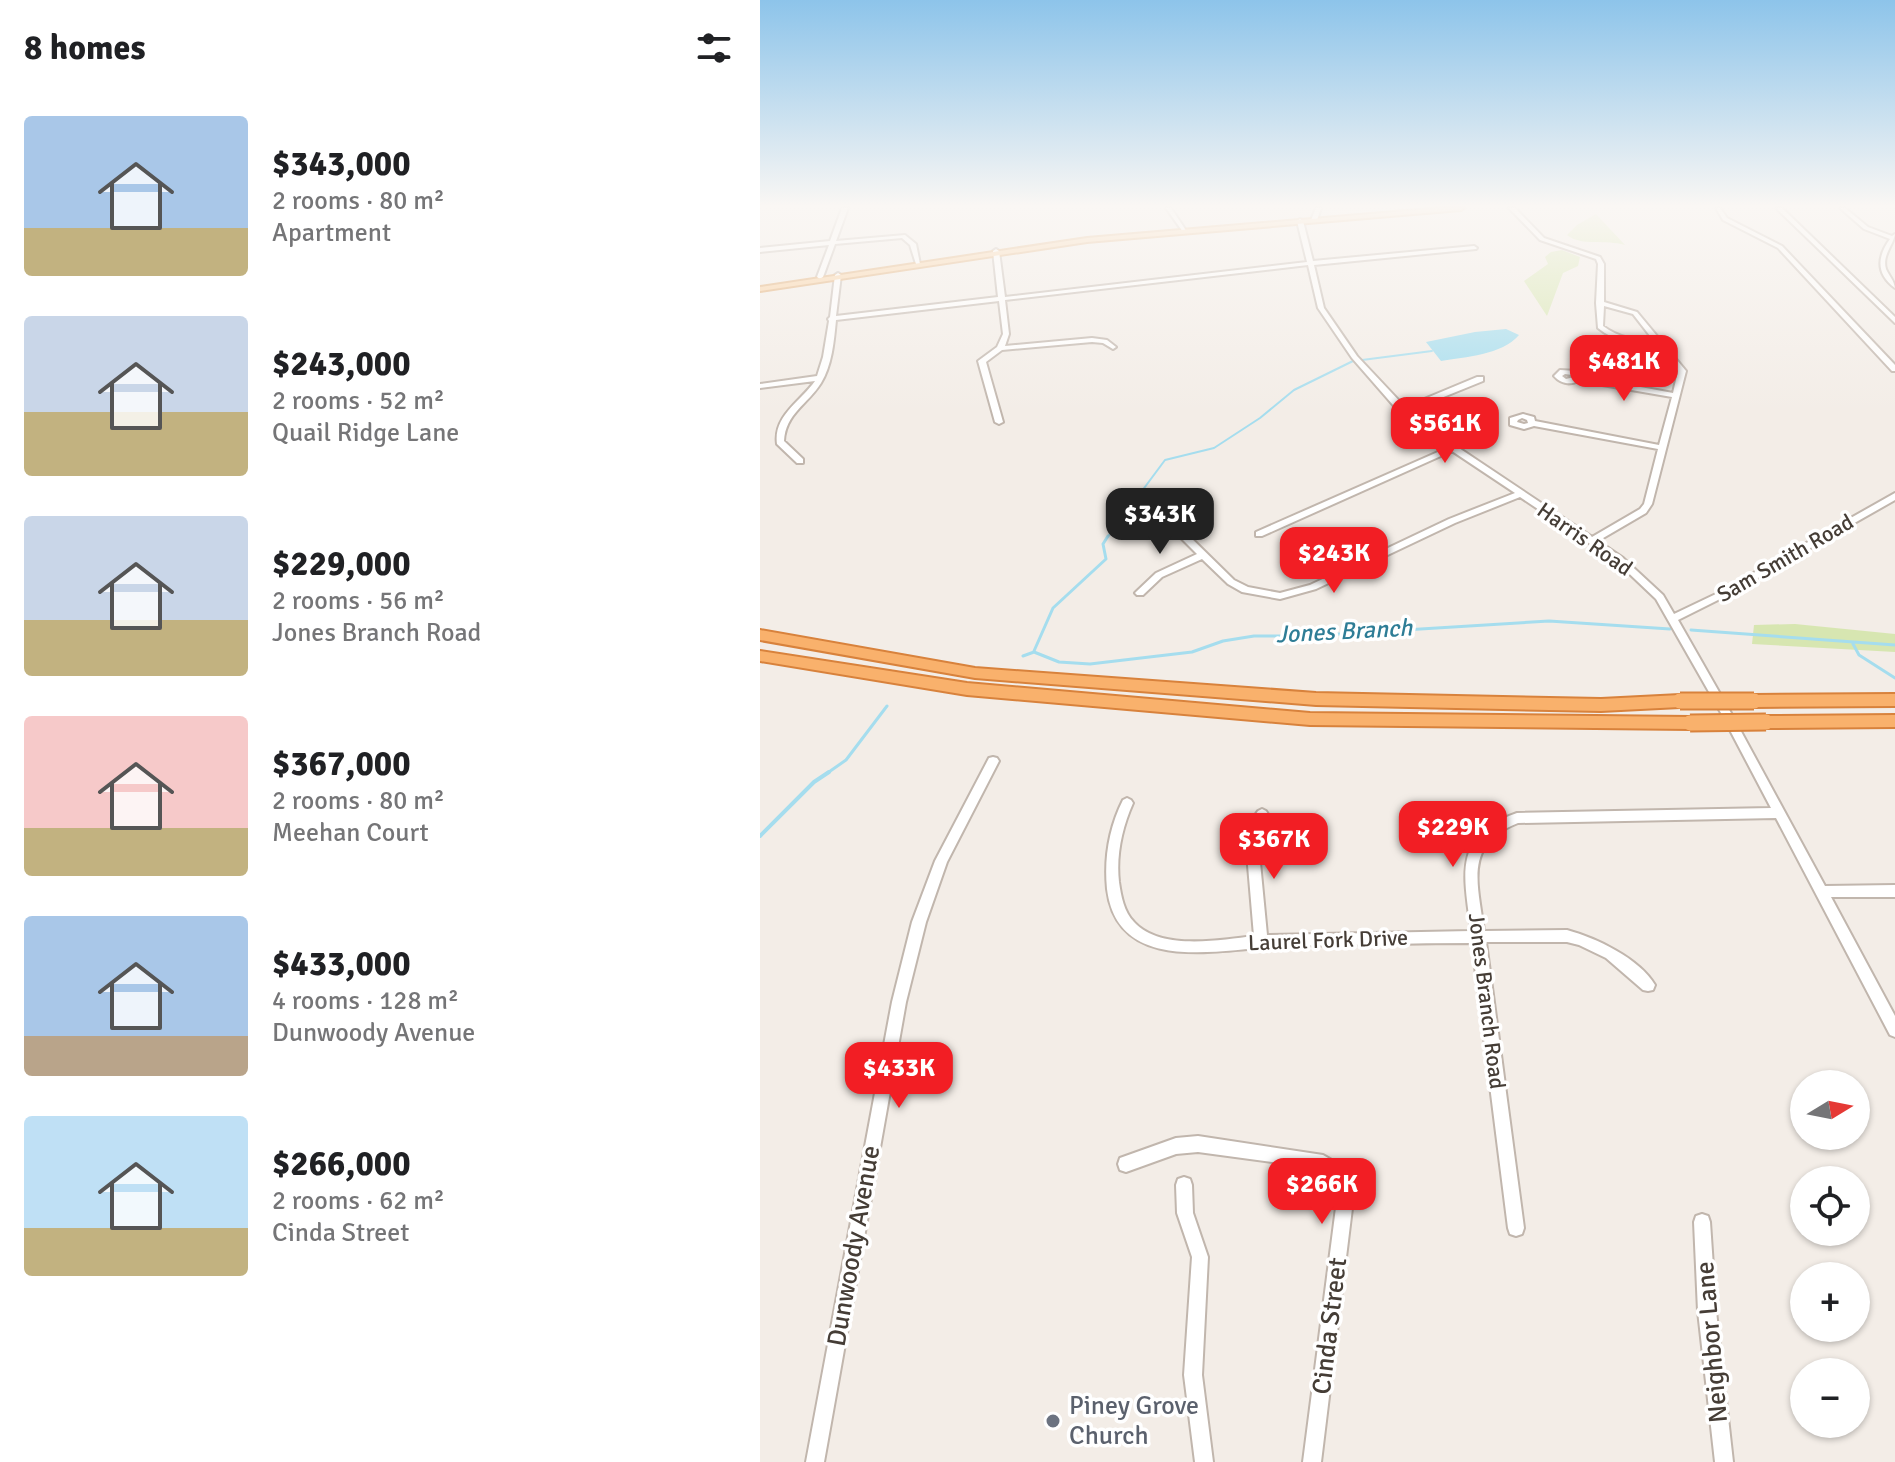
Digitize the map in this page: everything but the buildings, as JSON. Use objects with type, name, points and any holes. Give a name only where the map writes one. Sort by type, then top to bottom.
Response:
[{"type":"highway","points":[[760,635],[975,673],[1316,699],[1601,705],[1680,701],[1895,700]]},
{"type":"highway","points":[[760,656],[967,689],[1310,719],[1690,723],[1895,721]]},
{"type":"main road","points":[[760,289],[827,276]]},
{"type":"street","points":[[800,461],[780,442],[779,432],[788,416],[820,378],[838,276]]},
{"type":"street","points":[[999,276],[1006,334],[1000,348]]},
{"type":"street","points":[[831,319],[1197,276]]},
{"type":"street","name":"Harris Road","points":[[1314,276],[1326,318],[1354,357],[1403,411],[1450,449],[1591,541],[1643,579],[1674,618],[1895,1030]]},
{"type":"street","points":[[1600,276],[1598,322],[1607,333],[1629,341],[1660,343]]},
{"type":"street","points":[[1808,276],[1895,369]]},
{"type":"street","points":[[1849,276],[1895,321]]},
{"type":"street","points":[[1591,541],[1643,511],[1648,504],[1682,371],[1635,313],[1599,303]]},
{"type":"street","points":[[999,422],[982,361],[1000,348],[1092,340],[1105,341],[1113,347]]},
{"type":"street","points":[[760,386],[820,378]]},
{"type":"street","points":[[1577,378],[1676,396]]},
{"type":"street","points":[[1403,411],[1480,379]]},
{"type":"street","points":[[1532,423],[1663,448]]},
{"type":"street","points":[[1259,534],[1450,449]]},
{"type":"street","points":[[1178,522],[1182,534],[1231,582],[1245,590],[1280,596],[1299,592],[1452,521],[1520,494]]},
{"type":"street","name":"Sam Smith Road","points":[[1674,618],[1721,595],[1895,496]]},
{"type":"street","points":[[1140,593],[1159,575],[1203,555]]},
{"type":"street","name":"Dunwoody Avenue","points":[[815,1462],[899,1002],[919,922],[941,861],[993,761]]},
{"type":"street","name":"Laurel Fork Drive","points":[[1127,803],[1116,822],[1113,843],[1114,899],[1121,917],[1138,934],[1162,945],[1187,950],[1261,941],[1567,936],[1594,942],[1616,954],[1648,985]]},
{"type":"street","name":"Jones Branch Road","points":[[1516,1228],[1471,881],[1476,846],[1486,833],[1500,823],[1539,816],[1778,813]]},
{"type":"street","points":[[1261,941],[1251,830],[1262,814]]},
{"type":"street","points":[[1821,892],[1895,891]]},
{"type":"street","name":"Cinda Street","points":[[1126,1164],[1176,1146],[1198,1144],[1317,1160],[1331,1164],[1342,1175],[1346,1192],[1312,1462]]},
{"type":"street","points":[[1184,1185],[1185,1213],[1200,1257],[1193,1375],[1204,1462]]},
{"type":"street","name":"Neighbor Lane","points":[[1702,1222],[1707,1311],[1724,1462]]},
{"type":"green space","points":[[1531,276],[1562,276],[1547,316],[1524,281]]},
{"type":"green space","points":[[1795,624],[1895,634],[1895,652],[1752,644],[1754,625]]},
{"type":"water","points":[[1506,329],[1519,335],[1493,351],[1461,358],[1441,361],[1426,342],[1475,332]]},
{"type":"waterway","points":[[1362,360],[1432,351]]},
{"type":"waterway","points":[[1107,538],[1165,460],[1214,448],[1260,418],[1294,390],[1353,361]]},
{"type":"waterway","points":[[1034,651],[1053,608],[1106,559],[1103,544],[1108,536]]},
{"type":"waterway","name":"Jones Branch","points":[[1023,656],[1034,652],[1059,662],[1090,664],[1192,652],[1223,641],[1254,636],[1307,636],[1549,621],[1670,629]]},
{"type":"waterway","name":"Jones Branch","points":[[1691,630],[1895,645]]},
{"type":"waterway","points":[[1852,642],[1859,655],[1895,678]]},
{"type":"waterway","name":"Jones Branch","points":[[826,774],[846,760],[887,706]]},
{"type":"waterway","name":"Jones Branch","points":[[760,836],[826,774]]},
{"type":"place","name":"Piney Grove Church","points":[[1053,1421]]}]
